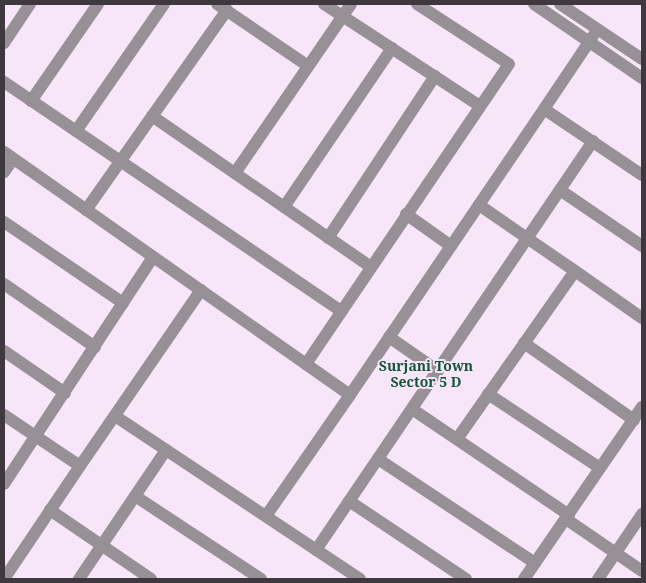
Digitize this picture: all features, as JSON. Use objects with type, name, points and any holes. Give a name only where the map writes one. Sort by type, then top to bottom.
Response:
[{"type":"street","points":[[4,43],[30,4]]},
{"type":"street","points":[[31,101],[98,4]]},
{"type":"street","points":[[76,131],[164,4]]},
{"type":"street","points":[[324,4],[480,106]]},
{"type":"street","points":[[235,173],[350,4]]},
{"type":"street","points":[[306,364],[509,64],[417,4]]},
{"type":"street","points":[[534,4],[642,78]]},
{"type":"street","points":[[560,4],[642,59]]},
{"type":"street","points":[[86,210],[152,116],[222,7],[308,66]]},
{"type":"street","points":[[266,516],[479,205],[597,28]]},
{"type":"street","points":[[284,207],[392,48]]},
{"type":"street","points":[[328,238],[434,76]]},
{"type":"street","points":[[4,82],[341,311]]},
{"type":"street","points":[[544,109],[642,175]]},
{"type":"street","points":[[152,116],[371,267]]},
{"type":"street","points":[[316,550],[593,141]]},
{"type":"street","points":[[4,172],[8,155],[350,395]]},
{"type":"street","points":[[560,190],[642,246]]},
{"type":"street","points":[[479,205],[642,318]]},
{"type":"street","points":[[406,214],[451,246]]},
{"type":"street","points":[[4,222],[124,303]]},
{"type":"street","points":[[4,484],[153,257]]},
{"type":"street","points":[[457,439],[575,271]]},
{"type":"street","points":[[4,284],[95,347]]},
{"type":"street","points":[[4,579],[201,290]]},
{"type":"street","points":[[389,337],[438,371]]},
{"type":"street","points":[[524,344],[634,420]]},
{"type":"street","points":[[4,351],[65,392]]},
{"type":"street","points":[[488,394],[600,468]]},
{"type":"street","points":[[524,579],[642,407]]},
{"type":"street","points":[[412,409],[642,571]]},
{"type":"street","points":[[4,415],[80,466]]},
{"type":"street","points":[[115,416],[360,579]]},
{"type":"street","points":[[79,579],[166,450]]},
{"type":"street","points":[[378,459],[535,563]]},
{"type":"street","points":[[135,496],[261,579]]},
{"type":"street","points":[[349,501],[466,579]]},
{"type":"street","points":[[50,510],[145,577]]},
{"type":"street","points":[[598,579],[642,514]]},
{"type":"district","name":"Surjani Town Sector 5 D","points":[[426,374]]}]
